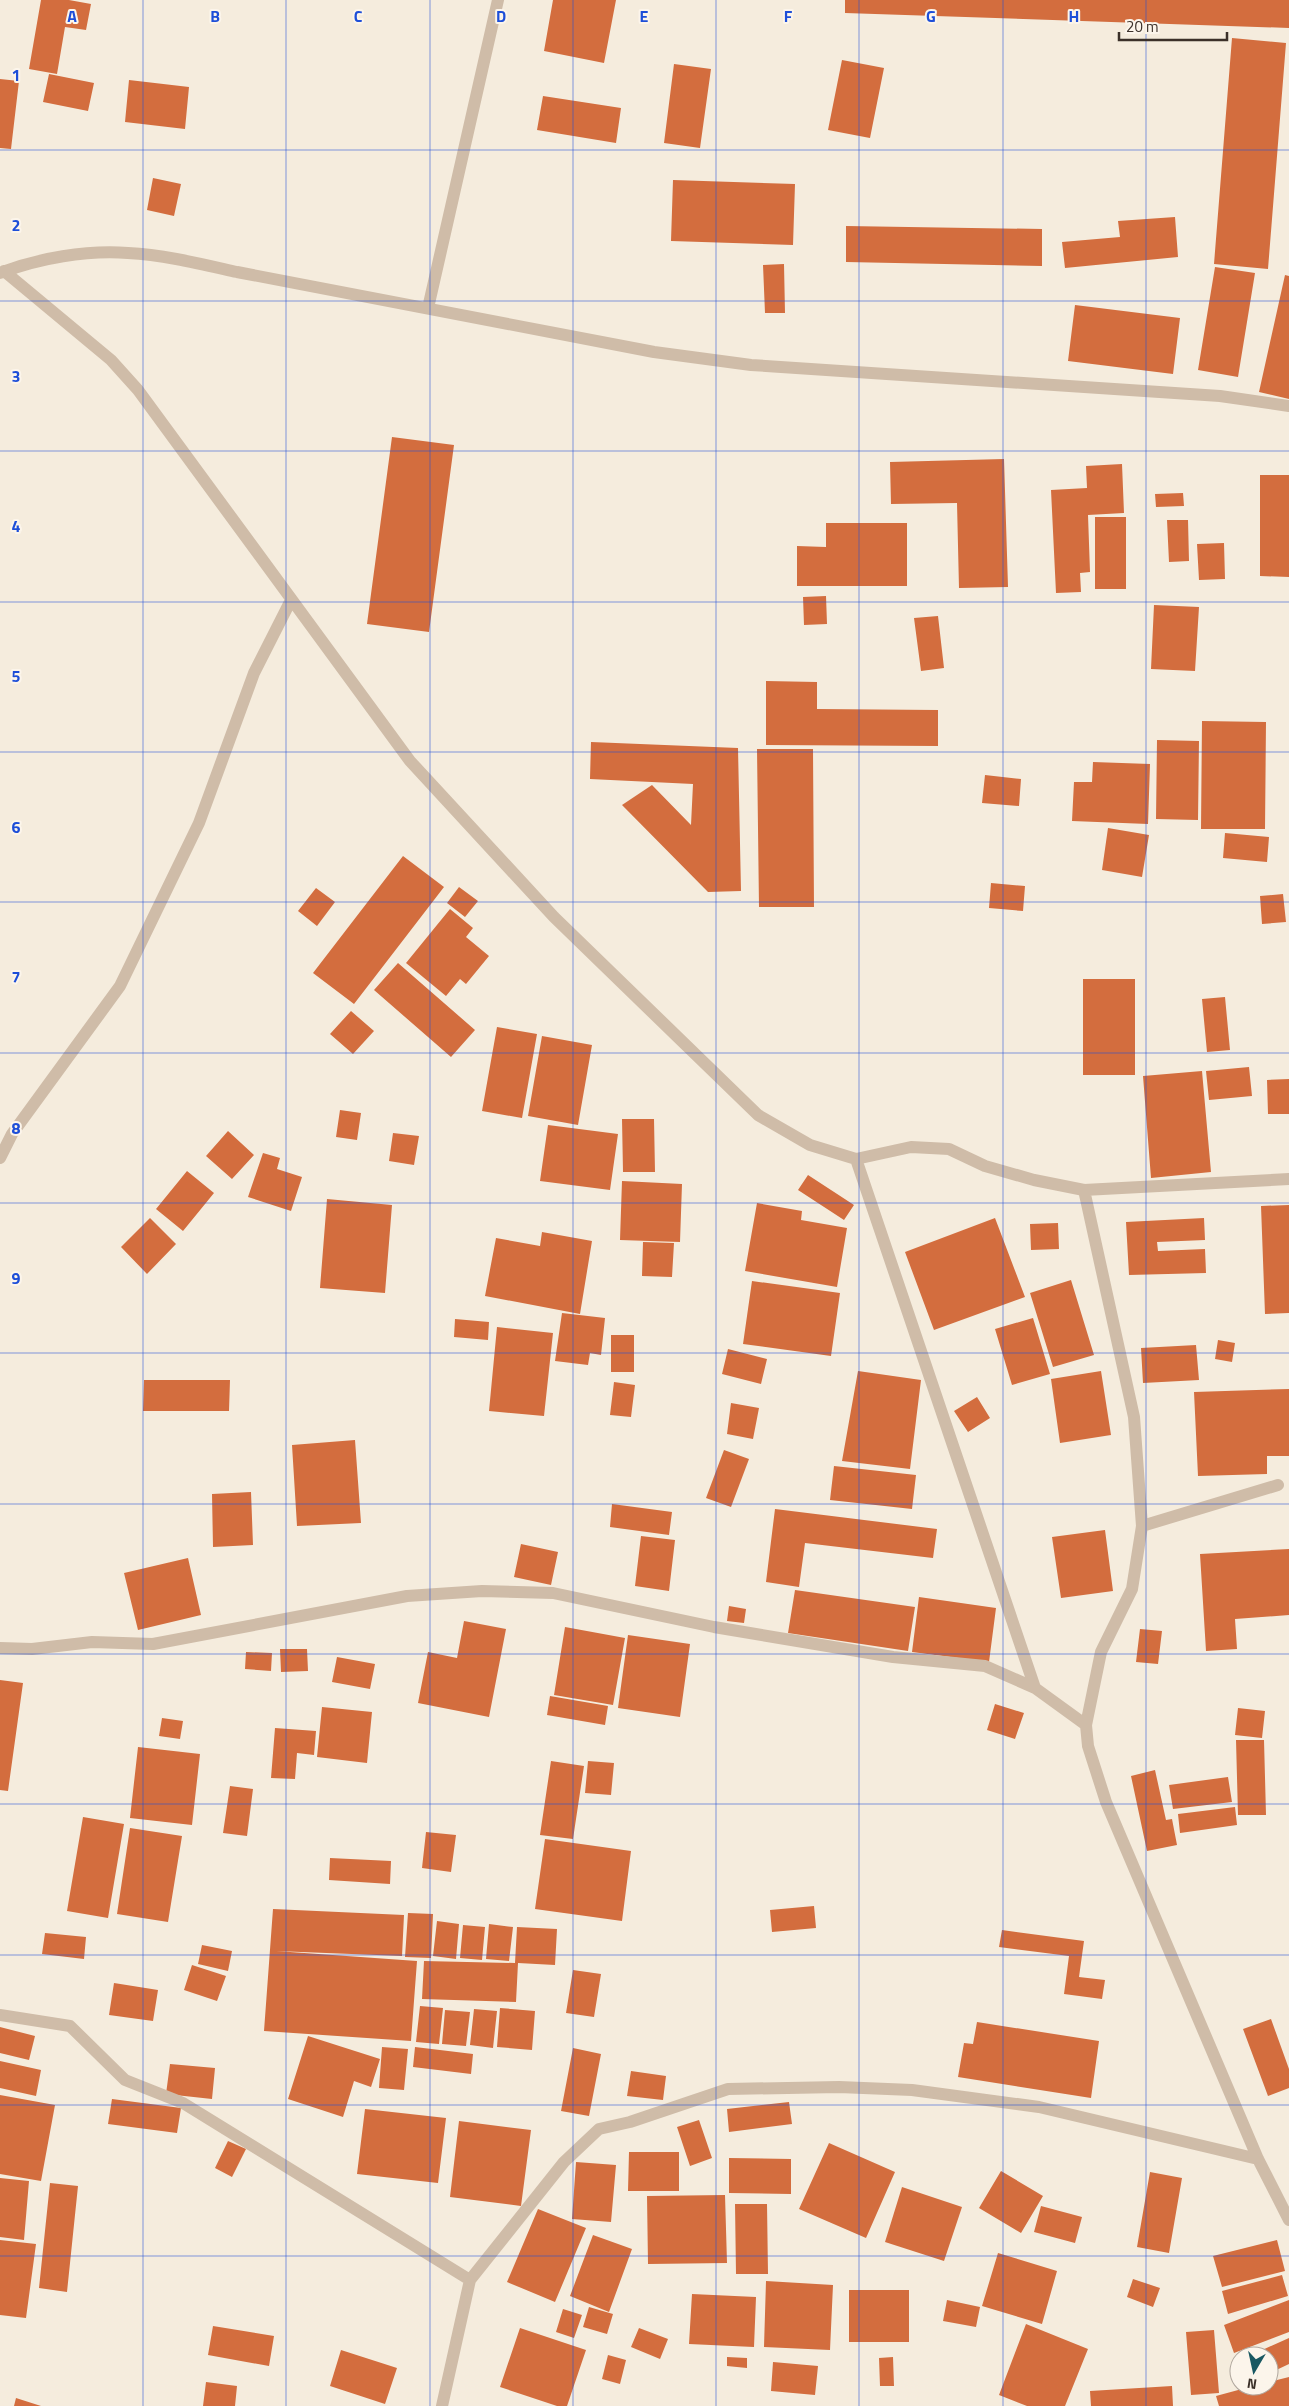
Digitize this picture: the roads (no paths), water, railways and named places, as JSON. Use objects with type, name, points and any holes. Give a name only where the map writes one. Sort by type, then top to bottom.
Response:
[{"type":"street","points":[[428,308],[498,0]]},
{"type":"street","points":[[2,272],[42,261],[74,256],[126,252],[176,259],[654,352],[752,365],[1220,396],[1289,406]]},
{"type":"street","points":[[2,272],[111,360],[138,390],[410,761],[554,917],[758,1115],[810,1145],[856,1159],[911,1147],[949,1149],[985,1166],[1034,1180],[1084,1190],[1289,1179]]},
{"type":"street","points":[[0,1158],[12,1134],[120,986],[199,823],[254,673],[291,600]]},
{"type":"street","points":[[856,1159],[1035,1688]]},
{"type":"street","points":[[1084,1190],[1134,1417],[1142,1526],[1132,1589],[1101,1652],[1086,1725],[1088,1746],[1106,1802],[1258,2159],[1289,2220]]},
{"type":"street","points":[[1142,1526],[1278,1485]]},
{"type":"street","points":[[0,1648],[32,1649],[92,1642],[153,1644],[407,1596],[482,1592],[553,1593],[724,1629],[893,1657],[986,1666],[1035,1688],[1086,1725]]},
{"type":"street","points":[[0,2015],[70,2026],[125,2080],[183,2104],[470,2280]]},
{"type":"street","points":[[442,2406],[470,2280],[564,2162],[598,2129],[630,2122],[728,2088],[839,2087],[912,2090],[1039,2107],[1258,2159]]}]
